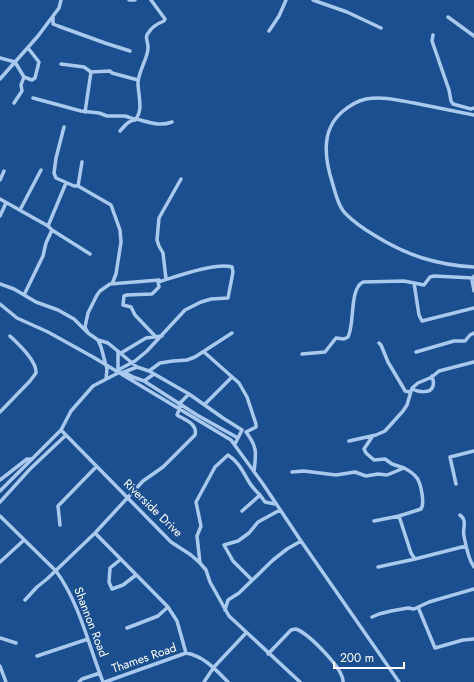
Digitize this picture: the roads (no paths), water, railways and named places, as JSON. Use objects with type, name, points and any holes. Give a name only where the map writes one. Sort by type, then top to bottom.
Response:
[{"type":"street","points":[[0,79],[42,32],[58,8],[61,0]]},
{"type":"street","points":[[129,0],[135,0]]},
{"type":"street","points":[[120,131],[131,120],[135,119],[139,112],[140,103],[138,80],[148,48],[146,38],[147,35],[164,21],[164,18],[151,0]]},
{"type":"street","points":[[269,31],[279,16],[286,0]]},
{"type":"street","points":[[313,0],[347,12],[381,28]]},
{"type":"street","points":[[52,17],[53,24],[130,51]]},
{"type":"street","points":[[448,17],[474,36]]},
{"type":"street","points":[[433,35],[432,41],[447,84],[451,101],[453,104],[471,109],[474,108]]},
{"type":"street","points":[[0,58],[15,62],[24,77],[32,80],[36,78],[39,62],[28,48]]},
{"type":"street","points":[[61,64],[84,67],[91,72],[110,70],[112,73],[138,80]]},
{"type":"street","points":[[85,112],[91,72]]},
{"type":"street","points":[[14,103],[22,91],[21,85],[24,77]]},
{"type":"street","points":[[33,98],[85,112],[107,116],[125,116],[165,125],[172,122]]},
{"type":"street","points":[[474,115],[389,98],[367,99],[353,104],[335,118],[328,134],[326,148],[328,170],[337,198],[344,213],[354,222],[378,237],[414,256],[445,264],[474,267]]},
{"type":"street","points":[[64,127],[56,158],[54,173],[56,178],[74,186],[78,186],[108,203],[113,208],[120,230],[116,274],[112,284]]},
{"type":"street","points":[[78,186],[82,162]]},
{"type":"street","points":[[20,210],[41,170]]},
{"type":"street","points":[[0,180],[4,171]]},
{"type":"street","points":[[165,280],[163,253],[157,240],[159,218],[182,179]]},
{"type":"street","points":[[48,226],[66,183]]},
{"type":"street","points":[[0,199],[48,226],[90,254]]},
{"type":"street","points":[[0,216],[6,203]]},
{"type":"street","points":[[24,295],[43,256],[46,243],[52,230]]},
{"type":"street","points":[[0,491],[61,430],[68,415],[93,386],[144,354],[188,308],[212,300],[228,298],[233,268],[229,266],[214,268],[165,280],[158,282],[159,287],[152,294],[124,296],[123,305],[131,307],[135,315],[155,336]]},
{"type":"street","points":[[302,354],[325,352],[336,338],[344,339],[348,337],[352,328],[353,305],[361,282],[398,281],[424,285],[430,277],[434,276],[473,277],[474,291]]},
{"type":"street","points":[[88,333],[85,325],[88,313],[100,291],[108,285],[165,280]]},
{"type":"street","points":[[414,283],[419,315],[422,321],[474,308]]},
{"type":"street","points":[[0,284],[36,302],[50,306],[74,319],[88,333],[98,340],[108,343],[137,367],[149,371],[204,404],[242,430],[235,444]]},
{"type":"street","points":[[0,304],[17,318],[48,332],[238,438]]},
{"type":"street","points":[[149,371],[160,363],[187,360],[204,352],[232,333]]},
{"type":"street","points":[[416,352],[454,341],[465,341],[474,333]]},
{"type":"street","points":[[0,412],[34,378],[36,373],[32,360],[10,336]]},
{"type":"street","points":[[119,352],[144,338],[162,336]]},
{"type":"street","points":[[98,340],[106,364],[106,379]]},
{"type":"street","points":[[379,344],[405,391],[424,392],[432,388],[434,385],[432,376]]},
{"type":"street","points":[[118,371],[119,352]]},
{"type":"street","points":[[204,352],[232,377],[245,393],[256,422],[256,427],[246,432],[251,439],[256,454],[254,472]]},
{"type":"street","points":[[349,441],[372,436],[385,430],[400,415],[407,404],[411,392],[418,383],[439,371],[474,362]]},
{"type":"street","points":[[124,372],[137,367]]},
{"type":"street","points":[[118,371],[124,372],[144,381],[235,444],[399,682]]},
{"type":"street","points":[[144,381],[154,374]]},
{"type":"street","points":[[204,404],[232,377]]},
{"type":"street","points":[[25,600],[36,587],[56,571],[95,533],[143,481],[164,467],[195,435],[195,427],[178,415],[180,406],[189,394]]},
{"type":"street","name":"Riverside Drive","points":[[61,430],[171,542],[191,555],[200,563],[206,570],[210,582],[232,620],[300,682]]},
{"type":"street","points":[[0,502],[27,472],[66,435]]},
{"type":"street","points":[[372,436],[364,449],[369,457],[377,460],[385,459],[392,464],[404,468],[417,477],[423,498],[423,505],[421,509],[399,516],[374,521]]},
{"type":"street","points":[[456,484],[450,457],[474,450]]},
{"type":"street","points":[[200,563],[197,536],[201,526],[196,502],[215,467],[228,455],[243,470],[249,483],[265,502],[275,504]]},
{"type":"street","points":[[0,480],[27,459],[31,459]]},
{"type":"street","points":[[60,525],[58,506],[96,467]]},
{"type":"street","points":[[292,472],[304,471],[336,474],[355,472],[364,476],[387,474],[404,468]]},
{"type":"street","points":[[242,512],[260,495]]},
{"type":"street","points":[[252,580],[233,561],[224,545],[238,541],[249,533],[258,522],[280,510]]},
{"type":"street","points":[[460,515],[464,522],[466,546],[470,560],[474,567]]},
{"type":"street","name":"Shannon Road","points":[[0,516],[56,571],[70,591],[104,682]]},
{"type":"street","points":[[399,516],[411,553],[415,558]]},
{"type":"street","points":[[95,533],[168,607],[177,621],[186,654]]},
{"type":"street","points":[[0,562],[24,540]]},
{"type":"street","points":[[225,610],[228,600],[239,593],[273,560],[301,541]]},
{"type":"street","points":[[378,568],[466,546]]},
{"type":"street","points":[[120,559],[110,568],[109,582],[112,589],[123,586],[136,575]]},
{"type":"street","points":[[372,617],[379,614],[408,608],[414,609],[429,602],[474,589]]},
{"type":"street","points":[[127,628],[158,616],[168,607]]},
{"type":"street","points":[[418,607],[435,648],[463,640],[474,639]]},
{"type":"street","points":[[268,654],[290,630],[296,629],[308,636],[320,647],[341,675],[343,682]]},
{"type":"street","points":[[204,682],[214,667],[246,633]]},
{"type":"street","points":[[0,638],[16,643]]},
{"type":"street","points":[[37,656],[88,639]]},
{"type":"street","name":"Thames Road","points":[[104,682],[186,654],[198,656],[214,667],[228,682]]},
{"type":"street","points":[[0,666],[6,682]]},
{"type":"street","points":[[78,682],[82,679],[100,673]]}]
